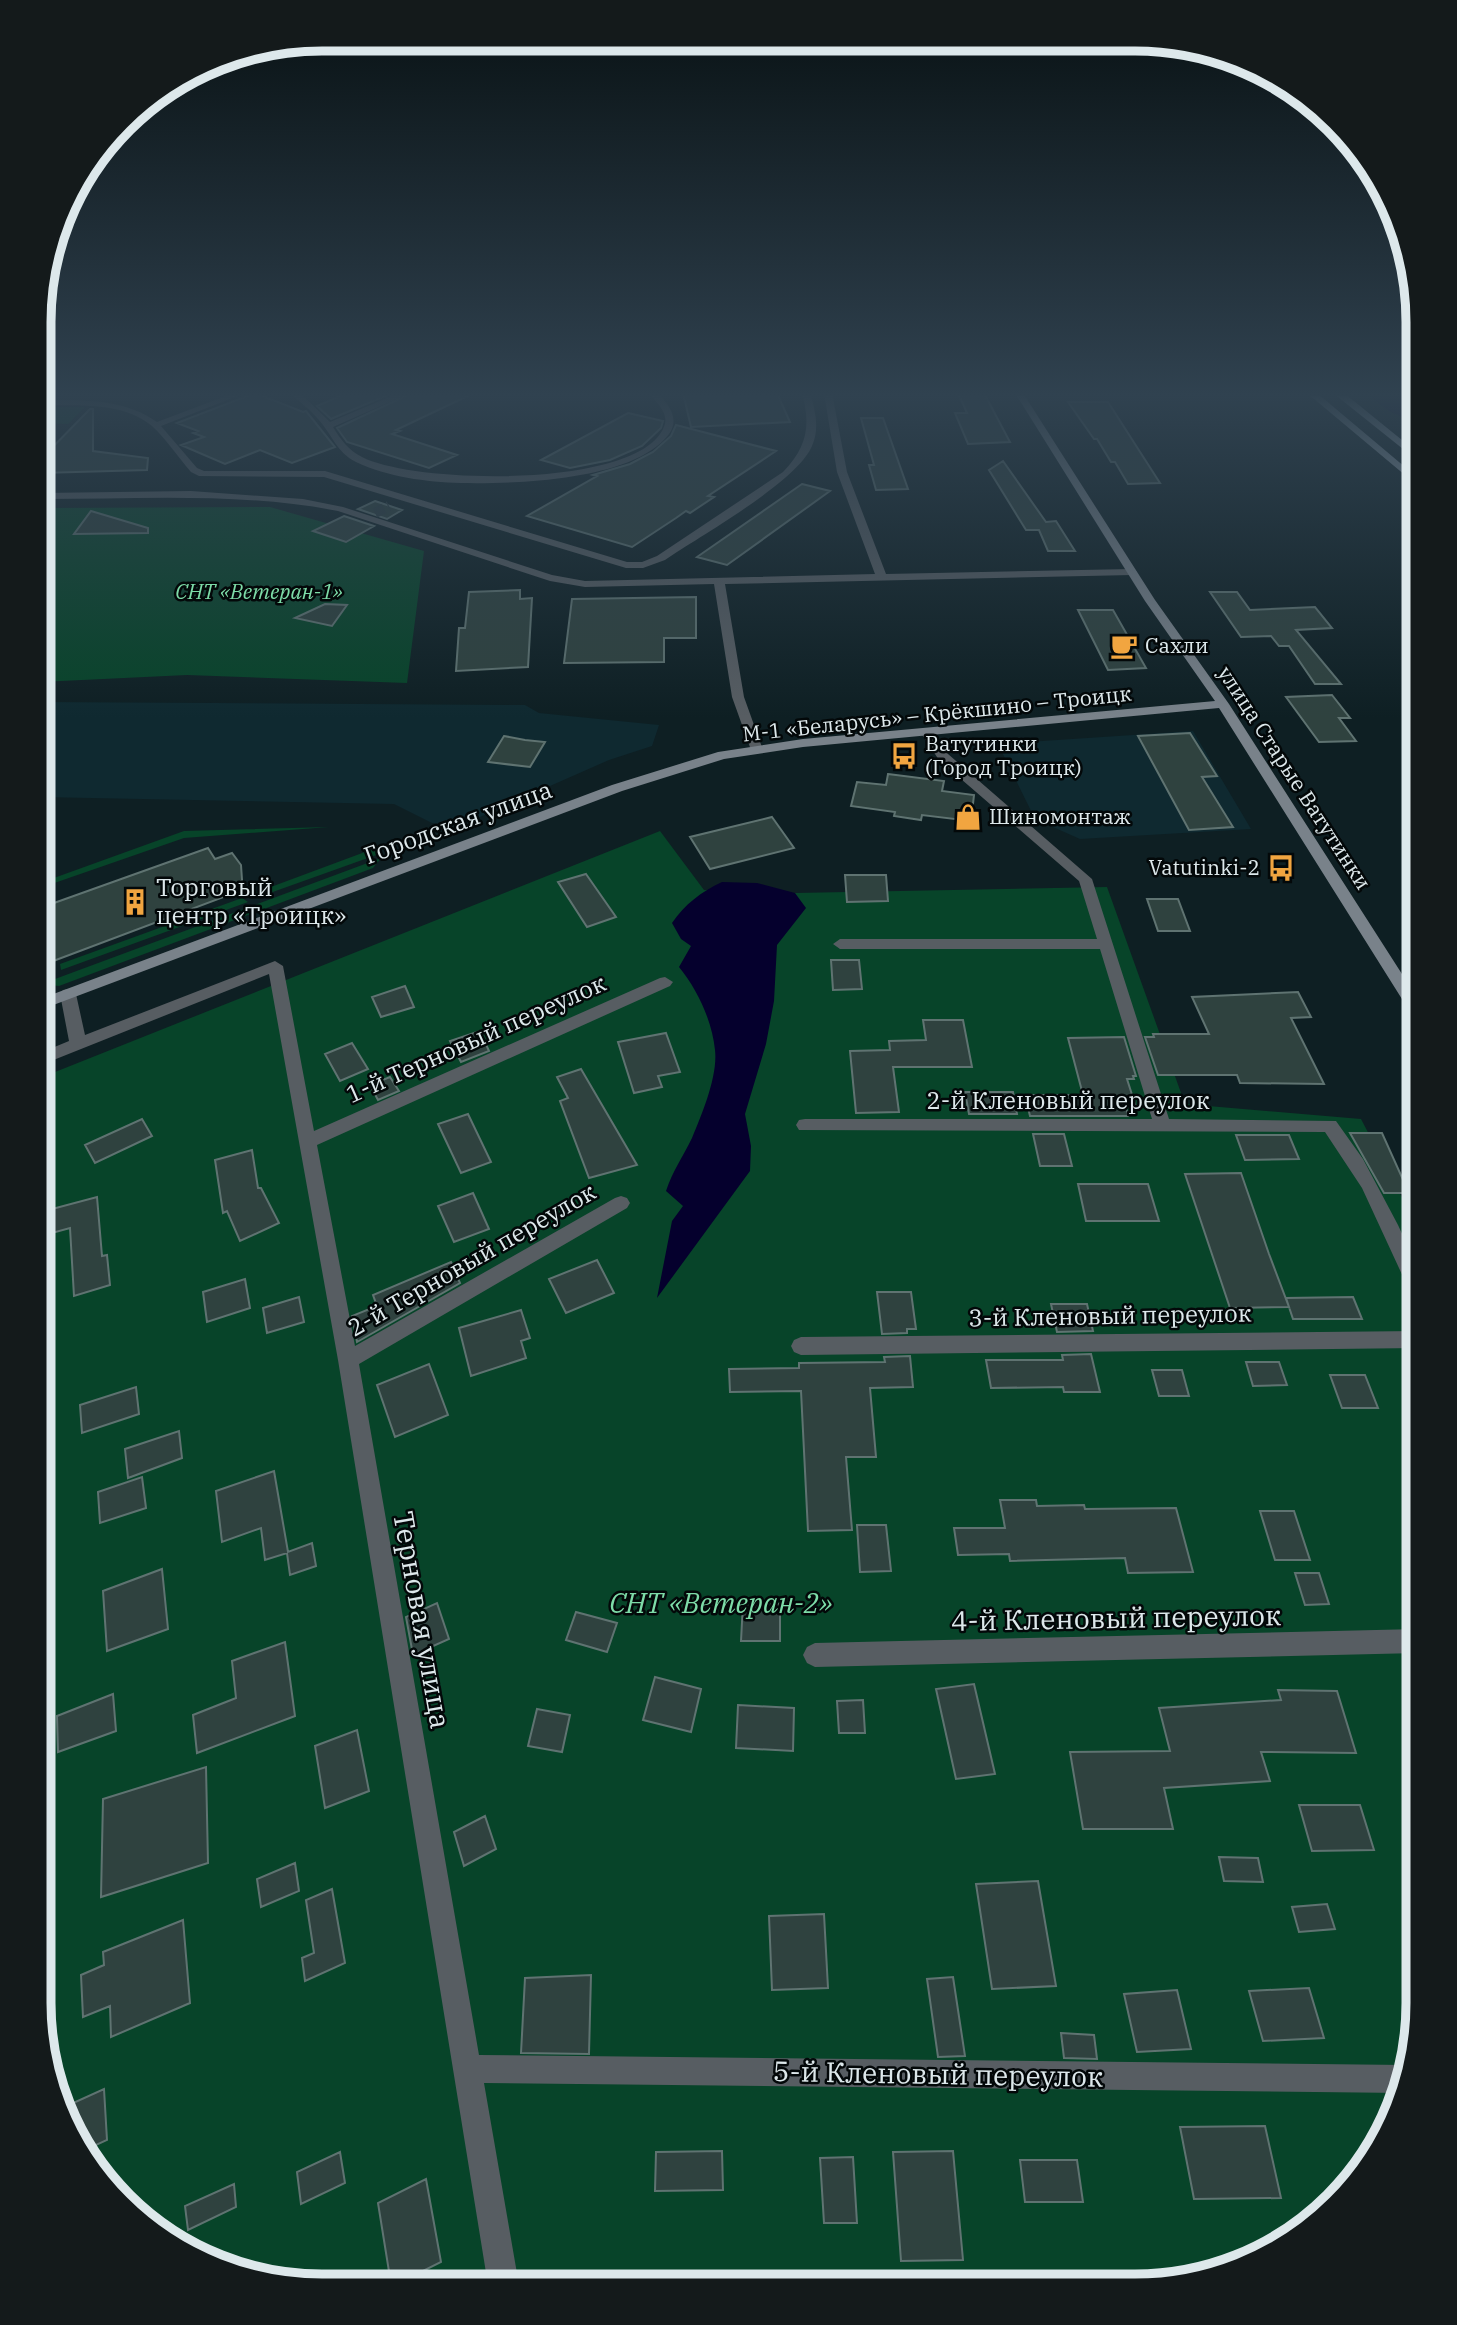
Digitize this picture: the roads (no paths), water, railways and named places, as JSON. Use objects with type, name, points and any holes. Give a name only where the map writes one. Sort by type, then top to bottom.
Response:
[{"type":"main road","name":"улица Старые Ватутинки","points":[[1087,502],[1223,705],[1406,992]]},
{"type":"main road","name":"М-1 «Беларусь» – Крёкшино – Троицк","points":[[617,788],[722,755],[803,743],[1223,705]]},
{"type":"main road","name":"Городская улица","points":[[51,1001],[617,788]]},
{"type":"street","points":[[301,502],[379,515],[550,578],[585,584],[1132,572]]},
{"type":"street","points":[[379,515],[399,502]]},
{"type":"street","points":[[401,510],[416,502],[626,565],[643,565],[661,558],[745,502]]},
{"type":"street","points":[[853,502],[881,576]]},
{"type":"street","points":[[719,581],[738,696],[757,750]]},
{"type":"street","points":[[928,733],[943,757],[1085,879],[1163,1126]]},
{"type":"street","points":[[840,944],[1106,944]]},
{"type":"street","name":"Терновая улица","points":[[77,1044],[275,966],[348,1360],[503,2274]]},
{"type":"street","name":"1-й Терновый переулок","points":[[306,1142],[665,982]]},
{"type":"street","points":[[51,1055],[77,1044],[68,994]]},
{"type":"street","name":"2-й Кленовый переулок","points":[[805,1125],[1330,1126],[1350,1150],[1362,1171],[1406,1263]]},
{"type":"street","name":"2-й Терновый переулок","points":[[348,1360],[621,1203]]},
{"type":"street","name":"3-й Кленовый переулок","points":[[802,1346],[1406,1339]]},
{"type":"street","name":"4-й Кленовый переулок","points":[[815,1655],[1406,1641]]},
{"type":"street","name":"5-й Кленовый переулок","points":[[468,2069],[1395,2079]]},
{"type":"tunnel","points":[[375,513],[389,506]]},
{"type":"place","name":"Сахли","points":[[1124,646]]},
{"type":"place","name":"Ватутинки (Город Троицк)","points":[[904,756]]},
{"type":"place","name":"Шиномонтаж","points":[[968,817]]},
{"type":"place","name":"Vatutinki-2","points":[[1281,868]]},
{"type":"place","name":"Торговый центр «Троицк»","points":[[135,902]]},
{"type":"park label","name":"СНТ «Ветеран-1»","points":[[259,592]]},
{"type":"park label","name":"СНТ «Ветеран-2»","points":[[721,1603]]}]
